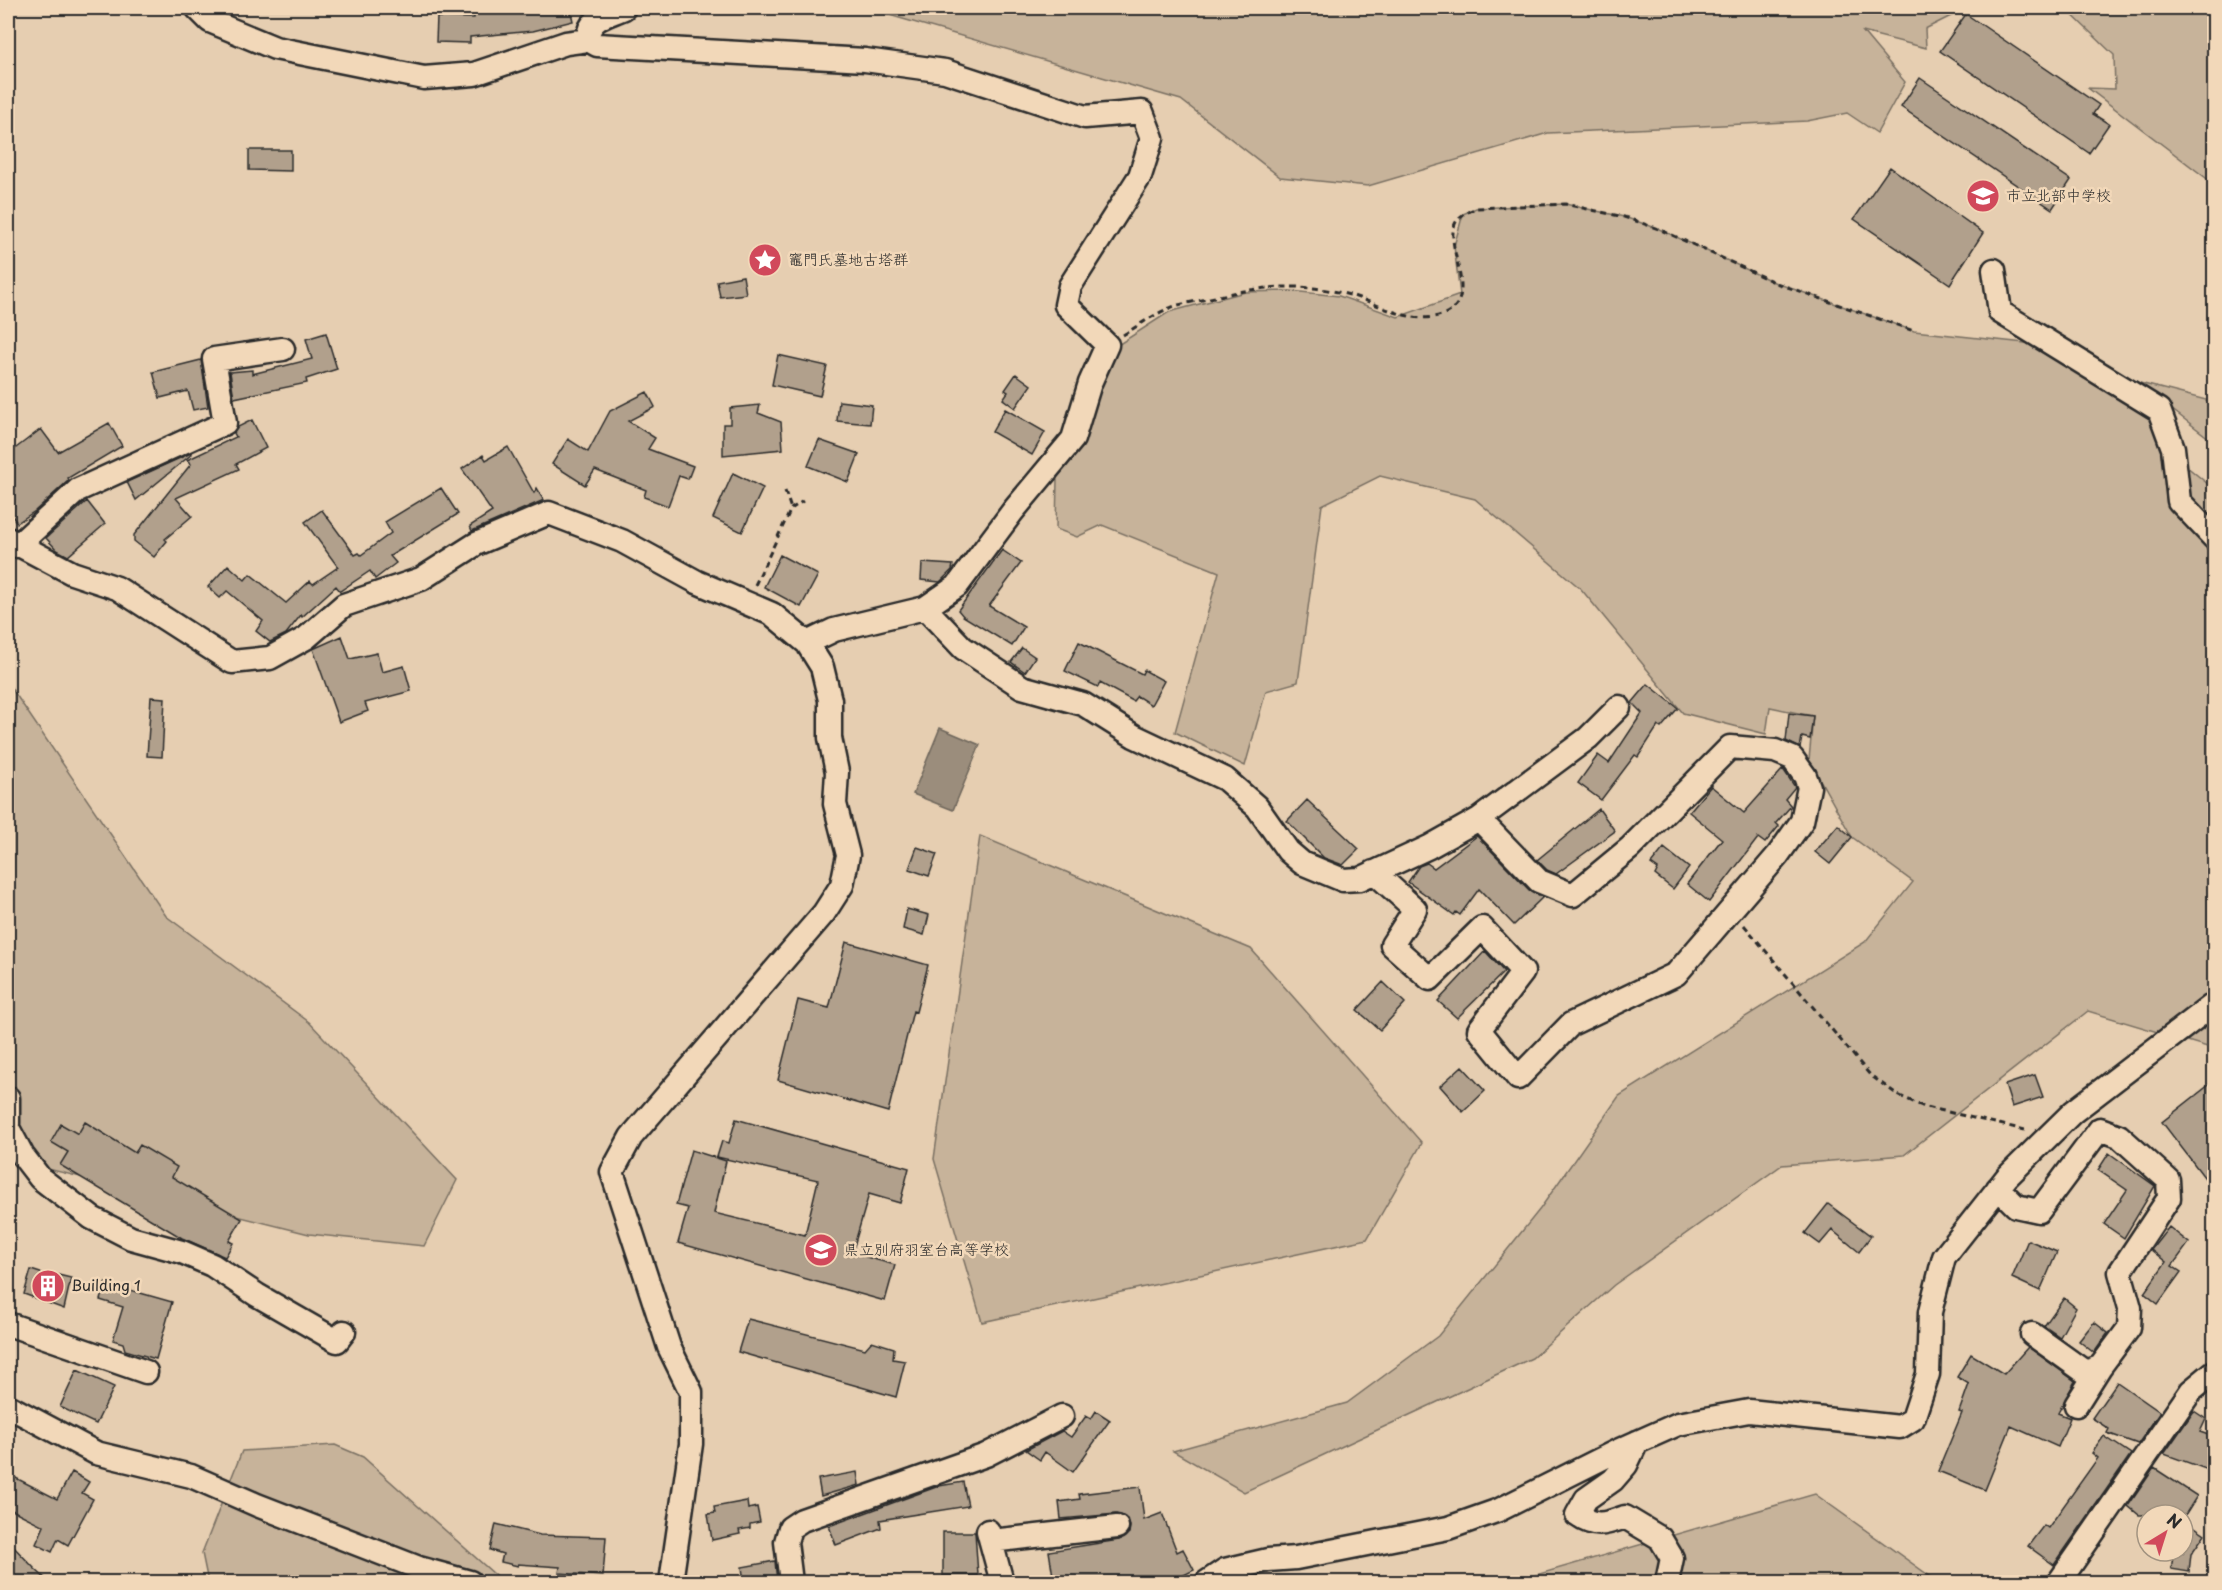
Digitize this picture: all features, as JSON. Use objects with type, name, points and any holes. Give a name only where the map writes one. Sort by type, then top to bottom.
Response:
[{"type":"street","points":[[197,8],[210,21],[275,48],[424,78],[474,75],[566,43],[588,40],[597,45],[680,52],[865,60],[945,71],[1085,117],[1142,112],[1152,138],[1140,176],[1070,286],[1066,305],[1107,345],[1090,383],[1073,439],[1013,511],[957,586],[925,608],[834,630],[807,643]]},
{"type":"street","points":[[588,40],[587,29],[591,24],[624,8]]},
{"type":"street","points":[[1994,270],[2000,312],[2159,410],[2173,448],[2179,501],[2214,538]]},
{"type":"street","points":[[283,349],[214,359],[225,423],[78,490],[12,543],[72,573],[117,588],[232,662],[270,658],[306,638],[344,605],[421,579],[476,544],[549,513],[622,540],[698,582],[772,614],[807,643],[822,667],[830,700],[830,738],[837,772],[835,804],[848,855],[842,885],[824,913],[631,1137],[612,1172],[669,1347],[691,1392],[691,1444],[671,1582]]},
{"type":"street","points":[[925,608],[963,648],[1022,687],[1083,704],[1134,736],[1225,779],[1257,807],[1284,846],[1302,863],[1343,880],[1360,879],[1429,847],[1479,819],[1588,738],[1619,707]]},
{"type":"street","points":[[1374,872],[1415,909],[1392,945],[1430,979],[1482,928],[1523,972],[1479,1030],[1518,1078],[1571,1024],[1676,974],[1778,855],[1803,821],[1810,794],[1805,776],[1791,758],[1775,751],[1730,747],[1630,848],[1572,895],[1539,881],[1479,819]]},
{"type":"street","points":[[1207,1582],[1225,1570],[1268,1560],[1296,1557],[1448,1528],[1499,1510],[1678,1424],[1749,1411],[1900,1427],[1913,1419],[1928,1374],[1930,1312],[1944,1257],[1998,1188],[2073,1112],[2214,1004]]},
{"type":"street","points":[[8,1098],[10,1119],[8,1126],[23,1156],[40,1178],[92,1218],[130,1238],[183,1251],[337,1341],[344,1332]]},
{"type":"street","points":[[1998,1188],[2016,1206],[2039,1211],[2100,1128],[2119,1136],[2168,1180],[2169,1198],[2120,1272],[2130,1308],[2129,1328],[2076,1405]]},
{"type":"street","points":[[8,1324],[146,1372]]},
{"type":"street","points":[[2032,1334],[2085,1372],[2100,1367]]},
{"type":"street","points":[[2059,1582],[2191,1391],[2214,1372]]},
{"type":"street","points":[[8,1406],[96,1453],[191,1476],[257,1505],[419,1568],[470,1582]]},
{"type":"street","points":[[791,1582],[786,1542],[790,1528],[802,1520],[986,1455],[1062,1416]]},
{"type":"street","points":[[1637,1442],[1626,1465],[1613,1480],[1586,1499],[1577,1515],[1589,1524],[1607,1523],[1625,1517],[1660,1538],[1672,1558],[1667,1582]]},
{"type":"street","points":[[1002,1582],[989,1536],[1117,1527]]},
{"type":"path","points":[[1107,345],[1171,308],[1257,287],[1302,286],[1350,295],[1404,314],[1432,317],[1449,311],[1460,296],[1461,274],[1454,246],[1454,225],[1463,214],[1476,208],[1565,204],[1624,217],[1659,229],[1776,283],[1914,331]]},
{"type":"path","points":[[785,491],[791,509]]},
{"type":"path","points":[[746,602],[791,509],[803,501]]},
{"type":"path","points":[[1731,910],[1870,1075],[1898,1095],[1922,1106],[2050,1137]]},
{"type":"shaded area","points":[[865,8],[1967,8],[1925,29],[1926,48],[1863,32],[1905,82],[1877,133],[1847,113],[1807,121],[1548,133],[1368,186],[1280,177],[1181,100]]},
{"type":"shaded area","points":[[2065,8],[2214,8],[2214,184],[2088,88],[2115,89],[2114,55]]},
{"type":"shaded area","points":[[1565,204],[1624,217],[1659,229],[1776,283],[1914,331],[2079,349],[2169,430],[2174,456],[2214,489],[2214,1049],[2088,1011],[1904,1155],[1782,1165],[1614,1285],[1532,1358],[1244,1492],[1173,1451],[1347,1403],[1438,1336],[1540,1209],[1619,1096],[1865,942],[1913,882],[1852,837],[1809,760],[1813,716],[1770,707],[1766,734],[1683,713],[1581,589],[1475,499],[1380,476],[1322,505],[1298,682],[1266,691],[1245,766],[1175,732],[1219,572],[1102,525],[1077,537],[1056,529],[1057,478],[1088,420],[1110,350],[1169,312],[1245,292],[1291,291],[1339,296],[1398,317],[1460,295],[1454,246],[1463,214],[1476,208]]},
{"type":"shaded area","points":[[2136,382],[2214,402],[2214,442]]},
{"type":"shaded area","points":[[8,683],[166,916],[309,1022],[457,1180],[424,1246],[309,1234],[8,1159]]},
{"type":"shaded area","points":[[940,728],[980,745],[953,810],[913,794]]},
{"type":"shaded area","points":[[980,836],[1251,949],[1422,1143],[1367,1239],[982,1322],[934,1159]]},
{"type":"shaded area","points":[[335,1445],[363,1457],[503,1582],[208,1582],[202,1553],[242,1451]]},
{"type":"shaded area","points":[[1815,1494],[1938,1582],[1512,1582]]},
{"type":"building","points":[[523,8],[570,8],[573,21],[533,31],[470,37],[470,43],[436,42],[437,17],[474,18],[474,13]]},
{"type":"building","points":[[1966,14],[2099,105],[2093,114],[2109,124],[2089,153],[1940,51]]},
{"type":"building","points":[[1920,78],[2071,180],[2052,209],[1901,107]]},
{"type":"building","points":[[249,150],[291,150],[291,171],[249,170]]},
{"type":"building","points":[[1890,167],[1983,233],[1950,284],[1854,219]]},
{"type":"building","points":[[743,276],[746,294],[720,297],[717,281]]},
{"type":"building","points":[[326,333],[337,369],[306,379],[307,383],[234,398],[230,372],[252,370],[252,374],[312,359],[306,339]]},
{"type":"building","points":[[778,355],[827,366],[820,396],[772,385]]},
{"type":"building","points":[[201,360],[208,407],[193,410],[188,391],[160,398],[153,372]]},
{"type":"building","points":[[1016,374],[1031,385],[1015,408],[1003,399],[1008,392],[1005,390]]},
{"type":"building","points":[[647,392],[655,407],[628,421],[655,438],[648,449],[693,466],[688,479],[679,476],[668,506],[644,497],[646,490],[595,470],[585,485],[552,464],[568,439],[588,452],[610,411]]},
{"type":"building","points":[[839,401],[872,405],[870,424],[837,421]]},
{"type":"building","points":[[760,405],[758,413],[781,422],[783,449],[723,455],[723,424],[730,424],[730,408]]},
{"type":"building","points":[[1005,409],[1045,432],[1032,455],[992,432]]},
{"type":"building","points":[[252,420],[266,448],[236,464],[239,469],[176,498],[192,516],[165,539],[167,541],[154,557],[134,541],[134,535],[191,464],[187,460],[236,437],[234,433],[238,427]]},
{"type":"building","points":[[109,423],[122,446],[68,478],[69,480],[35,511],[17,523],[8,510],[8,454],[41,429],[58,452]]},
{"type":"building","points":[[819,440],[859,454],[848,482],[808,466]]},
{"type":"building","points":[[508,447],[534,493],[537,488],[544,500],[472,531],[470,526],[492,512],[462,469],[483,455],[486,460]]},
{"type":"building","points":[[192,454],[136,500],[127,482]]},
{"type":"building","points":[[733,473],[763,488],[742,532],[713,518]]},
{"type":"building","points":[[441,488],[458,514],[390,556],[396,563],[375,579],[370,571],[340,591],[336,586],[302,617],[301,615],[286,634],[270,642],[256,631],[263,621],[227,591],[220,598],[208,587],[228,565],[245,580],[250,574],[286,603],[310,581],[313,584],[338,567],[305,522],[322,510],[355,555],[359,553],[361,555],[391,533],[385,522]]},
{"type":"building","points":[[87,501],[105,524],[68,556],[57,550],[46,538]]},
{"type":"building","points":[[1002,550],[1021,563],[989,606],[1024,627],[1012,646],[963,616],[958,610]]},
{"type":"building","points":[[780,555],[818,575],[801,607],[764,587]]},
{"type":"building","points":[[922,563],[953,565],[952,570],[940,582],[921,580]]},
{"type":"building","points":[[342,636],[350,659],[377,653],[382,672],[404,666],[411,691],[365,703],[368,711],[339,722],[313,649]]},
{"type":"building","points":[[1079,642],[1142,674],[1144,670],[1164,681],[1151,705],[1137,696],[1133,701],[1100,683],[1098,687],[1065,671]]},
{"type":"building","points":[[1022,648],[1035,657],[1025,672],[1011,662]]},
{"type":"building","points":[[1648,684],[1678,708],[1661,728],[1658,726],[1638,757],[1635,755],[1601,800],[1578,783],[1598,755],[1609,763],[1642,713],[1632,703]]},
{"type":"building","points":[[151,697],[165,698],[162,757],[147,756]]},
{"type":"building","points":[[1789,713],[1813,716],[1810,739],[1802,737],[1800,748],[1786,741]]},
{"type":"building","points":[[1783,769],[1795,787],[1785,799],[1791,806],[1776,823],[1779,826],[1765,843],[1758,838],[1709,902],[1687,884],[1722,839],[1689,812],[1711,786],[1744,813]]},
{"type":"building","points":[[1307,800],[1359,849],[1343,865],[1324,858],[1287,821]]},
{"type":"building","points":[[1599,809],[1615,831],[1556,874],[1547,870],[1537,860]]},
{"type":"building","points":[[1838,825],[1852,837],[1830,864],[1815,852]]},
{"type":"building","points":[[1477,836],[1529,890],[1543,897],[1514,925],[1479,889],[1460,915],[1456,912],[1454,915],[1408,882],[1419,866],[1427,863],[1434,868]]},
{"type":"building","points":[[917,847],[937,854],[929,876],[909,869]]},
{"type":"building","points":[[1664,848],[1689,868],[1673,889],[1655,875],[1658,869],[1651,864]]},
{"type":"building","points":[[907,909],[929,915],[924,935],[903,929]]},
{"type":"building","points":[[846,942],[928,965],[916,1012],[913,1011],[888,1112],[778,1080],[798,1000],[829,1008]]},
{"type":"building","points":[[1485,951],[1504,972],[1457,1018],[1438,1001]]},
{"type":"building","points":[[1383,982],[1405,1003],[1380,1030],[1357,1010]]},
{"type":"building","points":[[1462,1066],[1485,1091],[1463,1112],[1440,1086]]},
{"type":"building","points":[[2035,1075],[2043,1097],[2012,1107],[2005,1085]]},
{"type":"building","points":[[2214,1081],[2214,1190],[2162,1122]]},
{"type":"building","points":[[736,1119],[909,1168],[900,1203],[869,1194],[852,1253],[895,1265],[885,1301],[678,1243],[688,1208],[676,1205],[691,1150],[726,1161],[714,1213],[805,1235],[818,1180],[717,1157],[722,1141],[729,1143]]},
{"type":"building","points":[[85,1122],[135,1153],[140,1145],[177,1167],[172,1177],[242,1219],[229,1241],[233,1243],[225,1257],[182,1238],[60,1165],[68,1152],[51,1142],[61,1124],[78,1134]]},
{"type":"building","points":[[2109,1153],[2155,1186],[2124,1238],[2104,1224],[2127,1190],[2098,1170]]},
{"type":"building","points":[[1828,1204],[1871,1236],[1859,1252],[1832,1230],[1820,1244],[1805,1233]]},
{"type":"building","points":[[2169,1227],[2189,1243],[2172,1266],[2181,1272],[2158,1304],[2144,1293],[2166,1262],[2151,1250]]},
{"type":"building","points":[[2028,1240],[2057,1252],[2040,1291],[2012,1278]]},
{"type":"building","name":"Building 1","points":[[31,1270],[53,1277],[54,1274],[71,1278],[64,1309],[24,1294]]},
{"type":"building","points":[[105,1283],[172,1302],[156,1359],[125,1350],[123,1343],[113,1340],[123,1307],[100,1300]]},
{"type":"building","points":[[2064,1298],[2076,1308],[2060,1337],[2044,1326]]},
{"type":"building","points":[[748,1319],[865,1349],[872,1341],[894,1348],[893,1359],[905,1361],[896,1397],[738,1352]]},
{"type":"building","points":[[2094,1322],[2108,1333],[2094,1353],[2079,1341]]},
{"type":"building","points":[[2028,1347],[2075,1381],[2058,1413],[2070,1418],[2058,1447],[2011,1426],[1985,1490],[1938,1471],[1962,1413],[1959,1412],[1969,1384],[1957,1377],[1971,1354],[2004,1374]]},
{"type":"building","points":[[77,1370],[114,1387],[96,1424],[60,1407]]},
{"type":"building","points":[[2117,1382],[2160,1412],[2138,1444],[2107,1433],[2109,1429],[2092,1418]]},
{"type":"building","points":[[1096,1411],[1110,1420],[1073,1472],[1045,1452],[1040,1460],[1026,1450],[1062,1431],[1071,1437],[1086,1416],[1091,1419]]},
{"type":"building","points":[[2194,1411],[2206,1419],[2200,1432],[2214,1437],[2214,1472],[2164,1454]]},
{"type":"building","points":[[2104,1436],[2131,1454],[2054,1565],[2028,1546],[2044,1525],[2048,1528],[2098,1458],[2092,1453]]},
{"type":"building","points":[[2154,1468],[2197,1496],[2193,1503],[2135,1503],[2135,1512],[2128,1506]]},
{"type":"building","points":[[72,1472],[89,1482],[82,1493],[93,1499],[68,1545],[58,1539],[52,1552],[36,1544],[44,1526],[8,1508],[8,1474],[57,1499]]},
{"type":"building","points":[[857,1472],[859,1485],[821,1496],[818,1479]]},
{"type":"building","points":[[963,1482],[968,1506],[880,1520],[881,1528],[836,1545],[829,1526],[939,1486]]},
{"type":"building","points":[[1140,1487],[1144,1520],[1162,1513],[1177,1552],[1183,1549],[1194,1570],[1170,1582],[1054,1582],[1049,1551],[1119,1540],[1129,1533],[1130,1526],[1127,1519],[1116,1514],[1061,1519],[1059,1502],[1080,1499],[1079,1494]]},
{"type":"building","points":[[747,1501],[748,1509],[757,1507],[760,1522],[750,1524],[750,1528],[739,1530],[740,1534],[712,1540],[708,1514],[715,1513],[714,1507]]},
{"type":"building","points":[[496,1524],[540,1535],[606,1537],[603,1576],[559,1573],[560,1567],[518,1564],[518,1566],[501,1562],[503,1554],[490,1550]]},
{"type":"building","points":[[2195,1527],[2205,1534],[2195,1548]]},
{"type":"building","points":[[943,1532],[975,1532],[978,1575],[943,1575]]},
{"type":"building","points":[[8,1541],[49,1582],[15,1582],[8,1575]]},
{"type":"building","points":[[775,1561],[777,1582],[744,1582],[742,1567]]},
{"type":"building","points":[[2172,1563],[2190,1563],[2189,1572],[2171,1569]]},
{"type":"place","name":"市立北部中学校","points":[[1983,196]]},
{"type":"place","name":"竈門氏墓地古塔群","points":[[765,260]]},
{"type":"place","name":"県立別府羽室台高等学校","points":[[821,1250]]},
{"type":"place","name":"Building 1","points":[[48,1286]]}]
